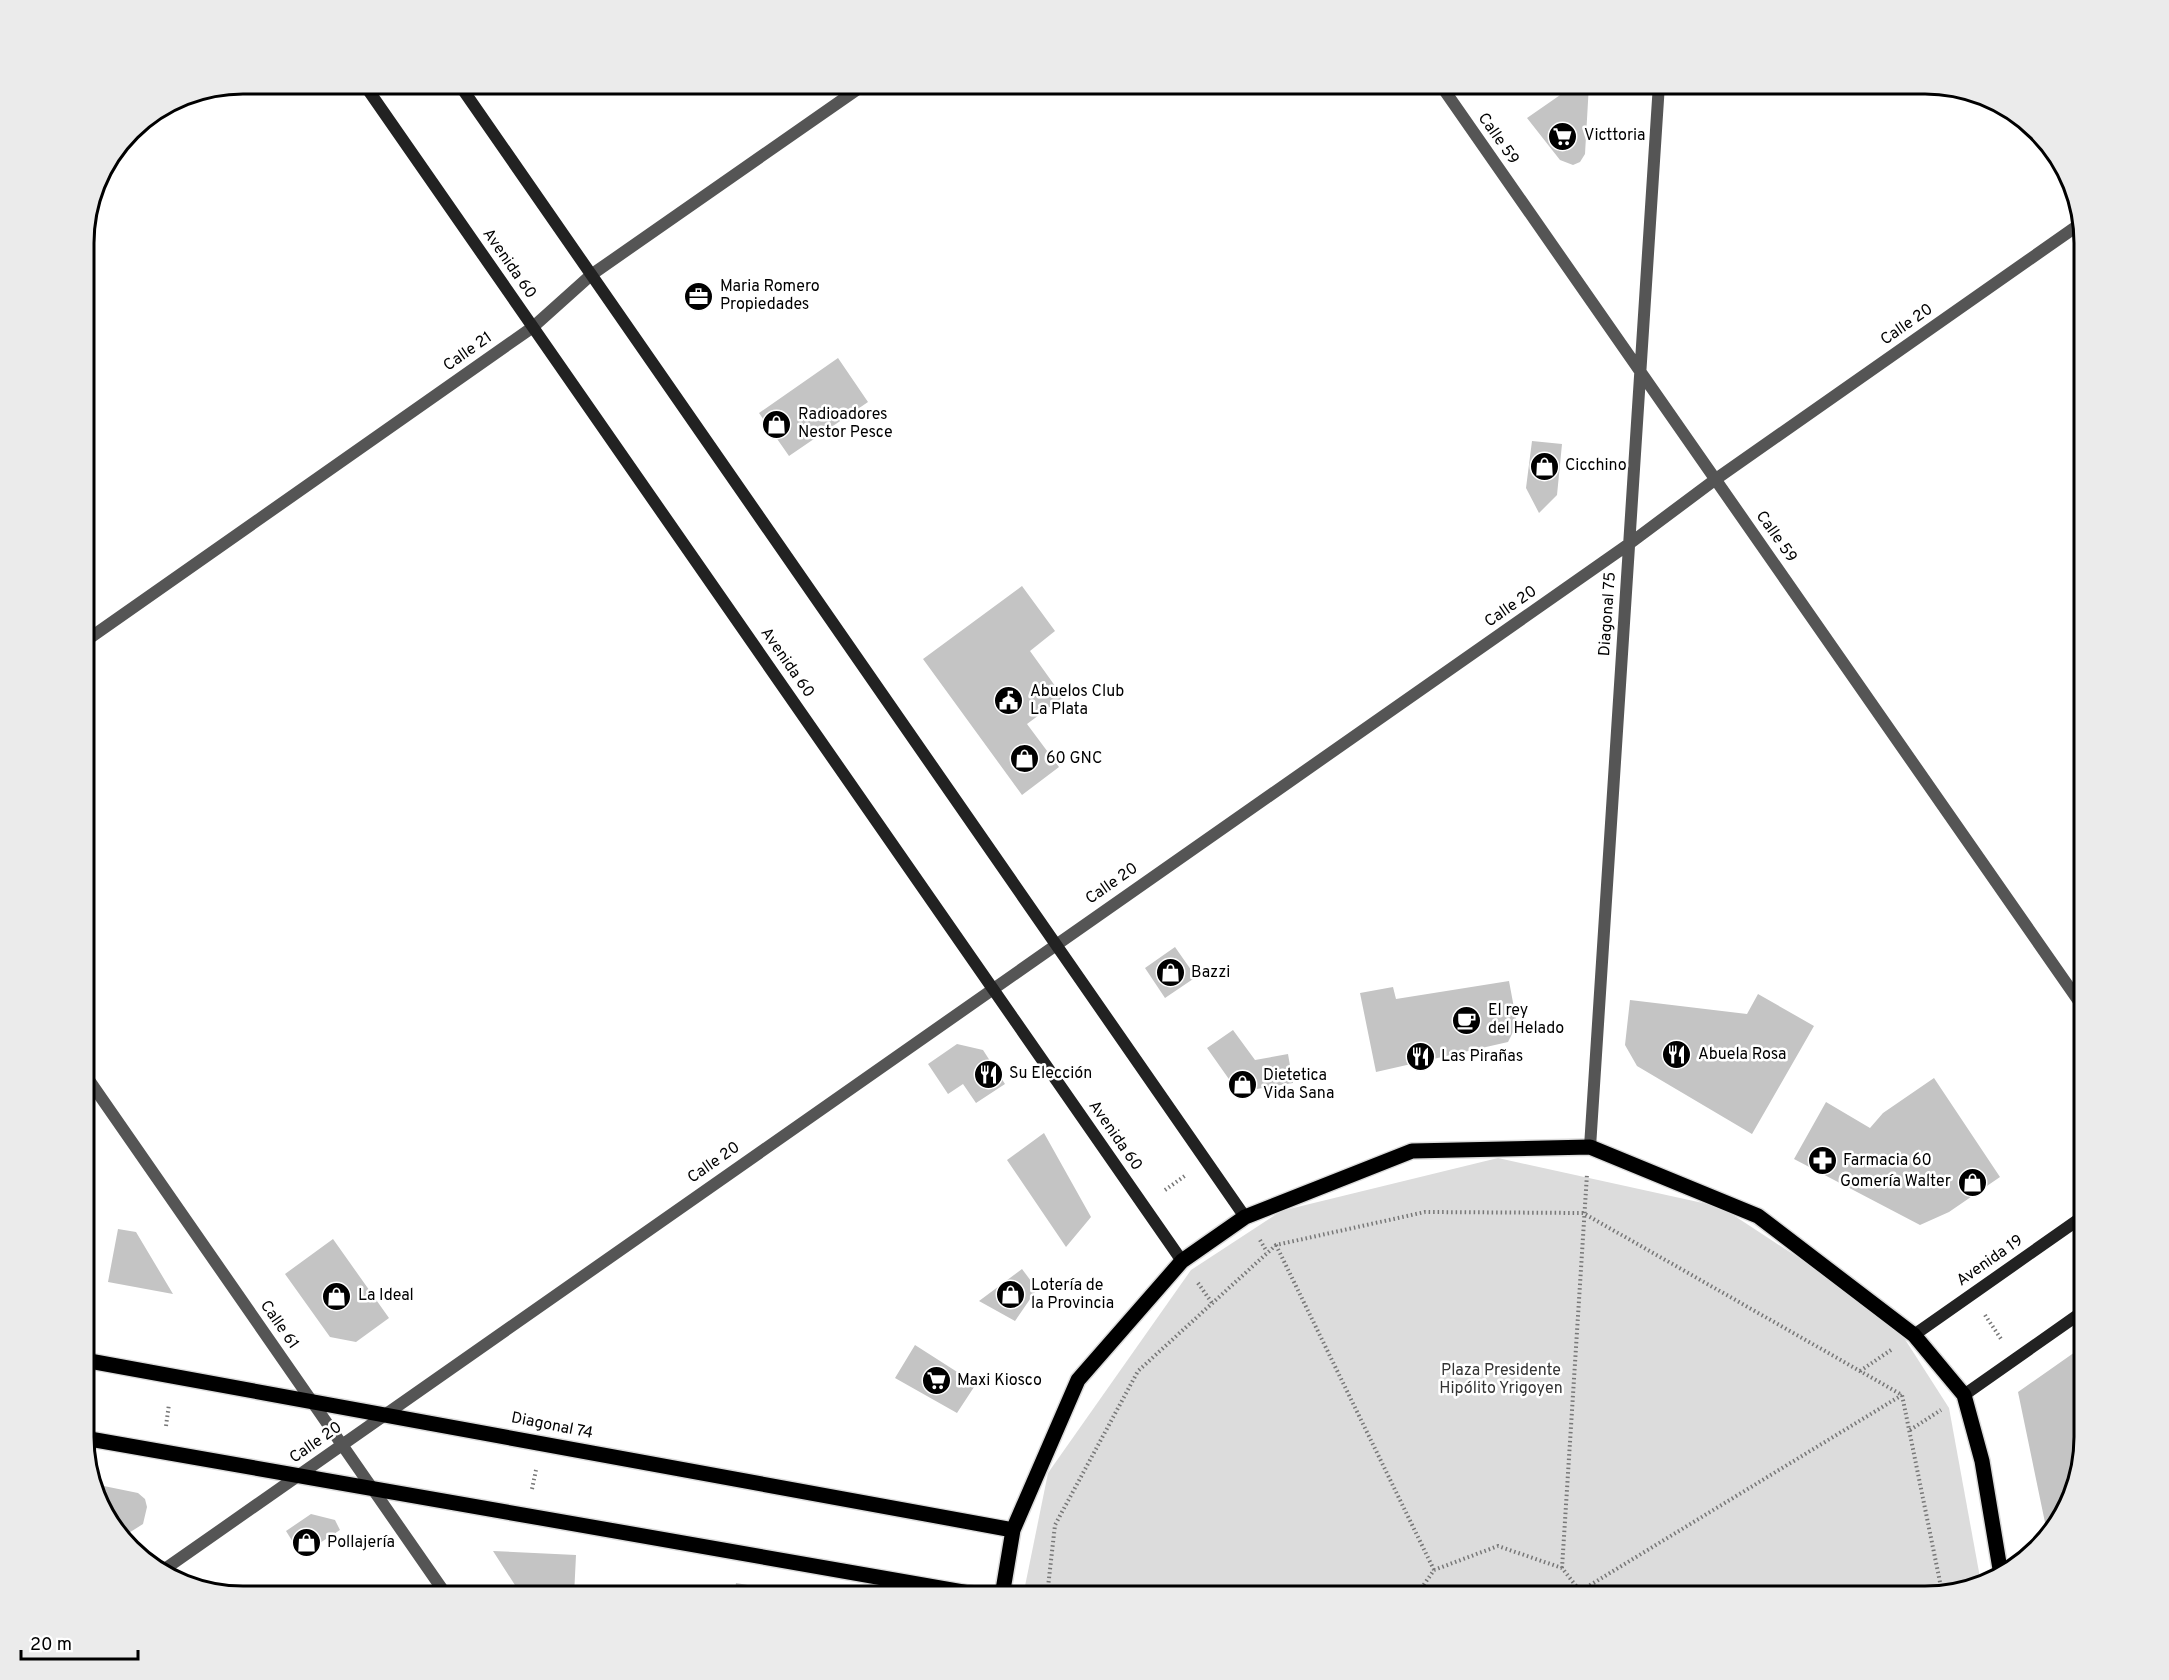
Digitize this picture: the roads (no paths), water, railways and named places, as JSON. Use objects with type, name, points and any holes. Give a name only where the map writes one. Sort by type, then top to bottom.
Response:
[{"type":"main road","name":"Avenida 60","points":[[371,94],[1182,1261]]},
{"type":"main road","points":[[466,94],[1245,1217]]},
{"type":"main road","points":[[1004,1586],[1013,1530],[1078,1380],[1182,1261],[1245,1217],[1413,1151],[1590,1147],[1758,1215],[1914,1335],[1964,1395],[1982,1461],[1999,1565]]},
{"type":"main road","name":"Avenida 19","points":[[1914,1335],[2074,1223]]},
{"type":"main road","points":[[1964,1395],[2074,1318]]},
{"type":"main road","name":"Diagonal 74","points":[[95,1362],[1013,1530]]},
{"type":"main road","points":[[95,1440],[928,1586]]},
{"type":"street","name":"Calle 21","points":[[95,634],[533,327],[591,275],[851,94]]},
{"type":"street","name":"Calle 59","points":[[1447,94],[2074,994]]},
{"type":"street","name":"Diagonal 75","points":[[1590,1147],[1658,94]]},
{"type":"street","name":"Calle 20","points":[[169,1566],[1629,544],[1716,479],[2073,229]]},
{"type":"street","name":"Calle 61","points":[[95,1089],[440,1586]]},
{"type":"place","name":"Victtoria","points":[[1563,136]]},
{"type":"place","name":"Maria Romero Propiedades","points":[[699,296]]},
{"type":"place","name":"Radioadores Nestor Pesce","points":[[777,424]]},
{"type":"place","name":"Cicchino","points":[[1544,466]]},
{"type":"place","name":"Abuelos Club La Plata","points":[[1009,701]]},
{"type":"place","name":"60 GNC","points":[[1025,759]]},
{"type":"place","name":"Bazzi","points":[[1170,973]]},
{"type":"place","name":"El rey del Helado","points":[[1467,1020]]},
{"type":"place","name":"Abuela Rosa","points":[[1677,1055]]},
{"type":"place","name":"Las Pirañas","points":[[1420,1057]]},
{"type":"place","name":"Su Elección","points":[[988,1074]]},
{"type":"place","name":"Dietetica Vida Sana","points":[[1242,1085]]},
{"type":"place","name":"Farmacia 60","points":[[1822,1161]]},
{"type":"place","name":"Gomería Walter","points":[[1972,1182]]},
{"type":"place","name":"Lotería de la Provincia","points":[[1010,1295]]},
{"type":"place","name":"La Ideal","points":[[337,1296]]},
{"type":"place","name":"Maxi Kiosco","points":[[936,1381]]},
{"type":"place","name":"Pollajería","points":[[306,1543]]},
{"type":"park label","name":"Plaza Presidente Hipólito Yrigoyen","points":[[1501,1380]]}]
